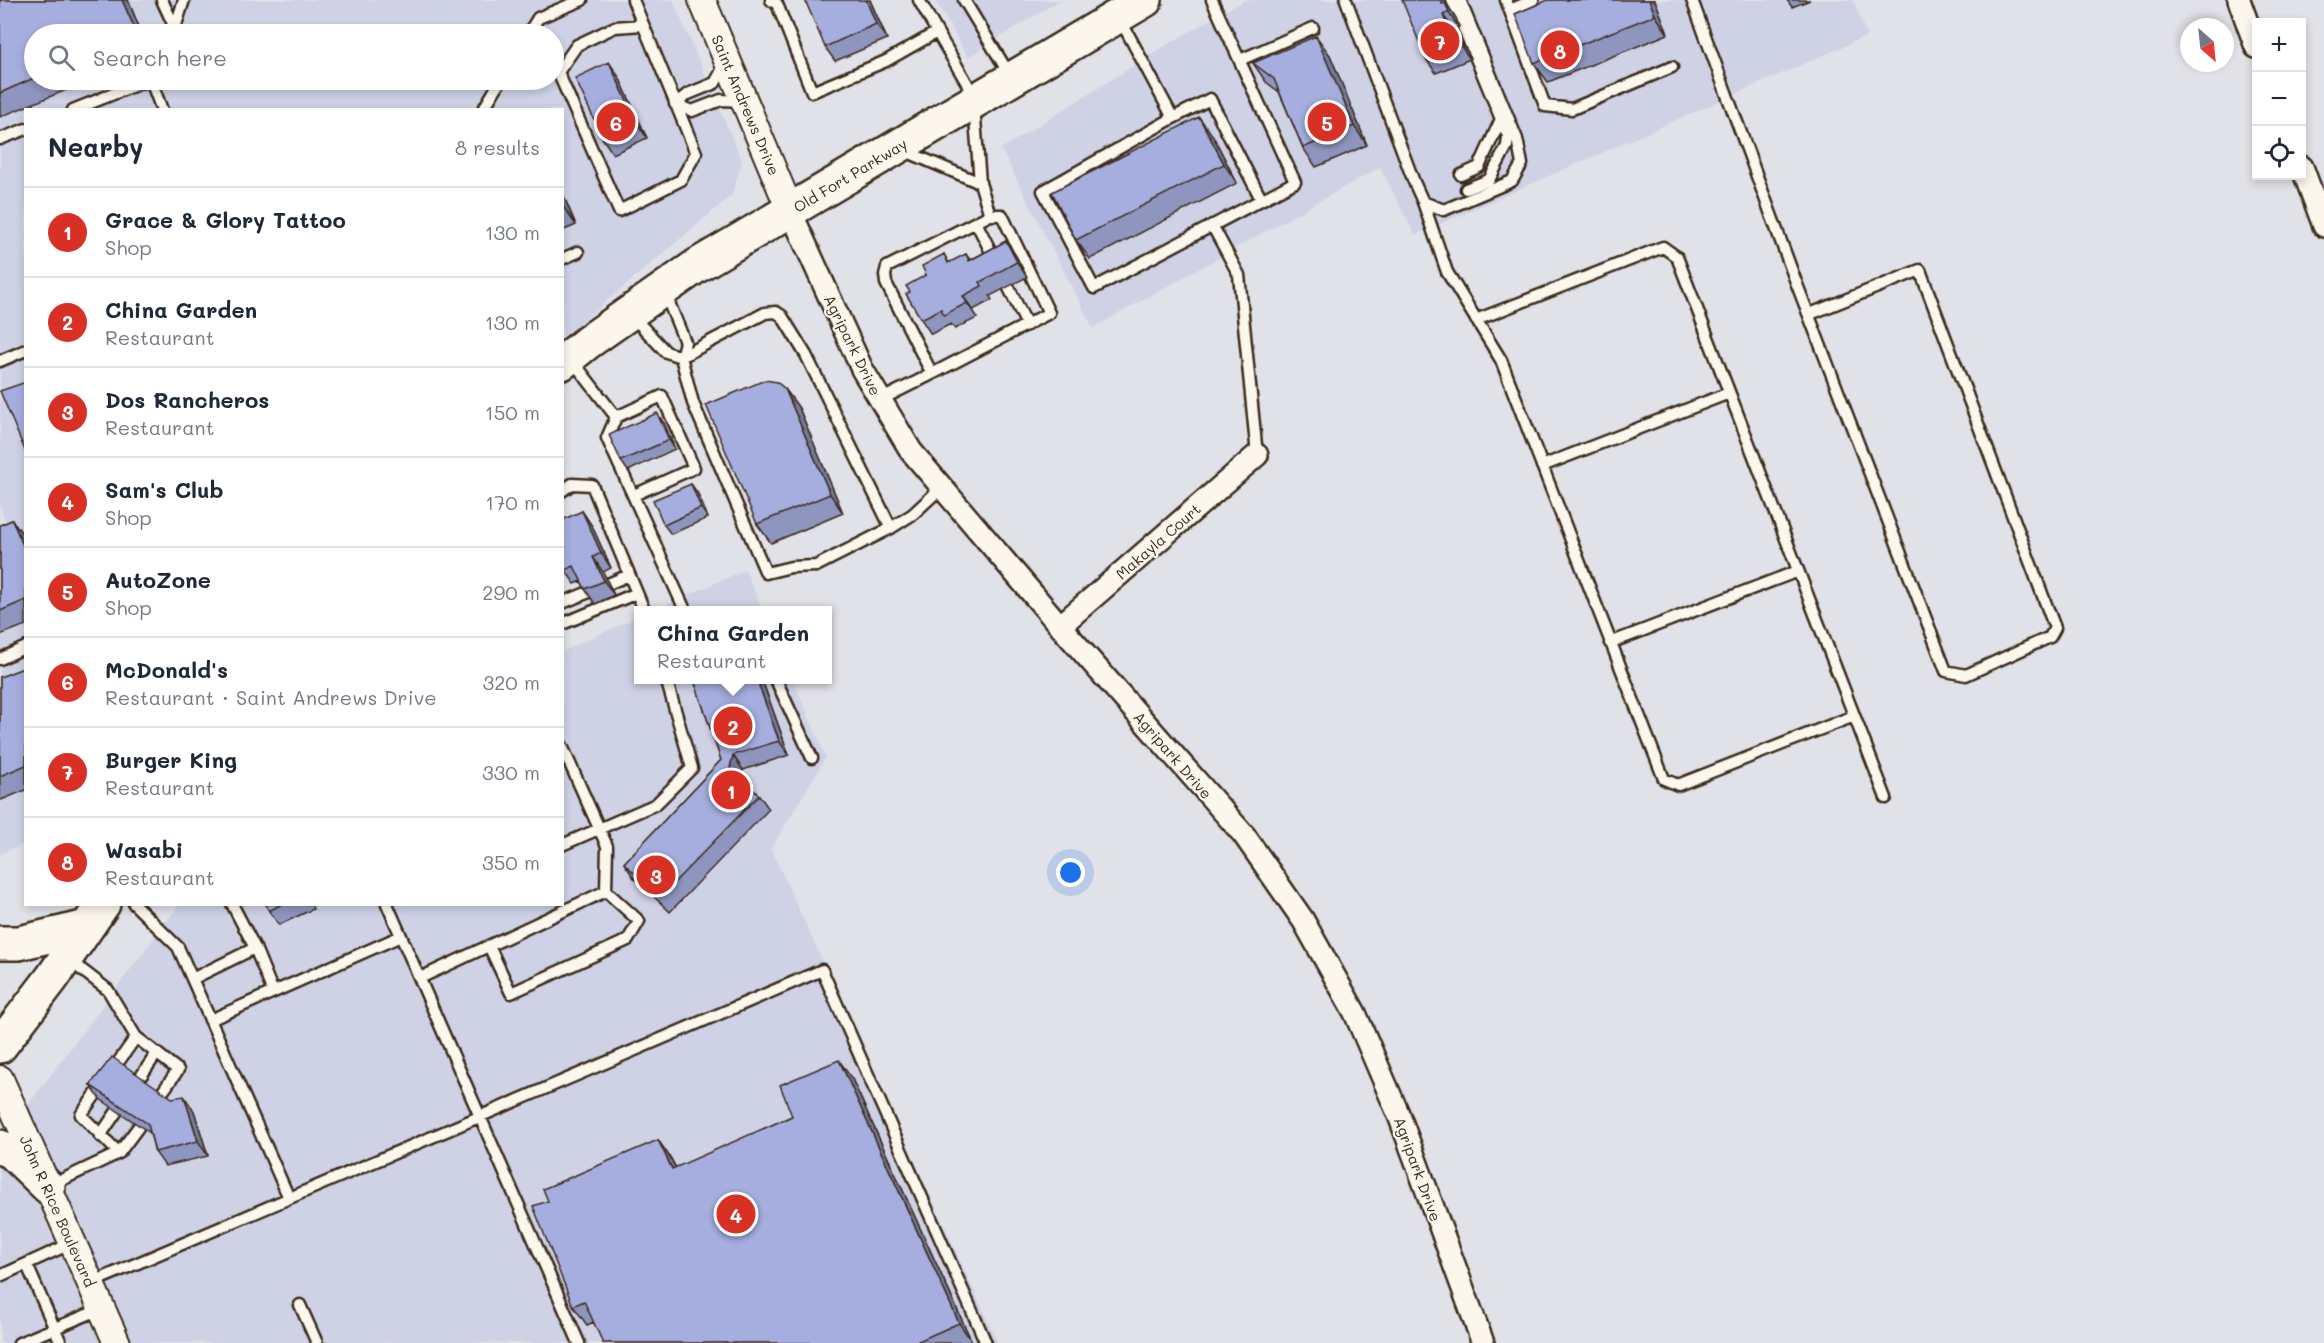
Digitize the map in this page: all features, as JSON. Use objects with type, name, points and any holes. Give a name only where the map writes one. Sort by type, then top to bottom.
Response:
[{"type":"main road","name":"Old Fort Parkway","points":[[566,360],[698,265],[1132,8]]},
{"type":"main road","points":[[0,943],[19,942],[95,916]]},
{"type":"main road","points":[[0,1046],[95,916]]},
{"type":"main road","points":[[0,1148],[12,1152],[48,1187]]},
{"type":"street","name":"Saint Andrews Drive","points":[[702,0],[790,210]]},
{"type":"street","points":[[2239,0],[2252,36]]},
{"type":"street","points":[[2306,180],[2324,226]]},
{"type":"street","name":"Agripark Drive","points":[[790,210],[862,369],[911,451],[1060,626],[1244,835],[1303,920],[1355,1012],[1400,1118],[1483,1343]]},
{"type":"street","name":"Makayla Court","points":[[1060,626],[1257,455]]},
{"type":"street","name":"John R Rice Boulevard","points":[[0,1079],[117,1343]]},
{"type":"lane","points":[[162,0],[171,24]]},
{"type":"lane","points":[[176,24],[184,0]]},
{"type":"lane","points":[[534,24],[538,18],[582,0]]},
{"type":"lane","points":[[564,89],[619,211],[681,180],[696,153],[633,0]]},
{"type":"lane","points":[[918,0],[976,100],[980,183],[990,215]]},
{"type":"lane","points":[[964,0],[1012,79]]},
{"type":"lane","points":[[1212,0],[1295,182],[1094,288],[1043,190],[1210,99],[1261,199]]},
{"type":"lane","points":[[1452,0],[1508,136],[1507,146],[1489,180],[1466,189]]},
{"type":"lane","points":[[1424,202],[1444,210],[1471,200],[1512,181],[1522,164],[1517,139],[1460,0]]},
{"type":"lane","points":[[1533,0],[1508,5],[1545,106],[1572,109],[1672,67]]},
{"type":"lane","points":[[1692,0],[1810,314],[1946,671],[1966,675],[2050,637],[2055,628],[1920,270],[1810,314]]},
{"type":"lane","points":[[1350,1],[1414,182],[1424,202],[1447,272],[1500,360],[1664,779],[1678,785],[1854,716]]},
{"type":"lane","points":[[776,2],[812,92],[886,61],[937,32]]},
{"type":"lane","points":[[1132,8],[1173,118]]},
{"type":"lane","points":[[564,61],[577,45],[615,27],[643,25]]},
{"type":"lane","points":[[1240,60],[1313,28]]},
{"type":"lane","points":[[675,105],[688,94],[715,83],[727,60]]},
{"type":"lane","points":[[78,108],[123,90]]},
{"type":"lane","points":[[154,90],[161,108]]},
{"type":"lane","points":[[484,108],[495,90]]},
{"type":"lane","points":[[675,105],[692,111],[721,100],[744,101]]},
{"type":"lane","points":[[1461,175],[1479,167],[1501,119]]},
{"type":"lane","points":[[0,139],[24,130]]},
{"type":"lane","points":[[896,148],[980,183]]},
{"type":"lane","points":[[880,400],[932,374],[1049,313],[1002,215],[990,215],[887,267],[886,283],[932,374]]},
{"type":"lane","points":[[976,222],[998,265]]},
{"type":"lane","points":[[1212,225],[1239,275],[1257,455]]},
{"type":"lane","points":[[1476,320],[1663,247],[1677,257],[1886,798]]},
{"type":"lane","points":[[564,258],[578,252]]},
{"type":"lane","points":[[1008,286],[1027,324]]},
{"type":"lane","points":[[664,290],[685,342],[681,357],[693,403],[766,573],[791,567],[816,566],[891,528],[913,514],[942,488]]},
{"type":"lane","points":[[629,314],[666,352],[681,357],[765,313],[776,312],[782,316],[806,355],[891,528]]},
{"type":"lane","points":[[0,361],[24,351]]},
{"type":"lane","points":[[566,360],[616,417]]},
{"type":"lane","points":[[1542,466],[1729,393]]},
{"type":"lane","points":[[634,495],[694,468],[662,396],[616,417],[607,438],[683,606]]},
{"type":"lane","points":[[564,490],[572,484],[592,485],[642,606]]},
{"type":"lane","points":[[1610,643],[1798,571]]},
{"type":"lane","points":[[608,584],[629,575]]},
{"type":"lane","points":[[564,602],[589,592]]},
{"type":"lane","points":[[564,623],[637,593]]},
{"type":"lane","points":[[0,659],[24,648]]},
{"type":"lane","points":[[564,844],[656,804],[692,768],[670,684]]},
{"type":"lane","points":[[778,684],[812,758]]},
{"type":"lane","points":[[489,946],[510,993],[628,940],[639,921],[606,891],[607,846],[564,750]]},
{"type":"lane","points":[[420,978],[606,891]]},
{"type":"lane","points":[[136,906],[178,947],[289,1198]]},
{"type":"lane","points":[[233,906],[255,948],[273,992]]},
{"type":"lane","points":[[388,906],[579,1343]]},
{"type":"lane","points":[[210,1020],[401,936]]},
{"type":"lane","points":[[192,979],[255,948]]},
{"type":"lane","points":[[66,958],[108,990],[136,1037],[178,1070],[159,1096]]},
{"type":"lane","points":[[90,1283],[822,970],[986,1343]]},
{"type":"lane","points":[[119,1153],[81,1115],[136,1037]]},
{"type":"lane","points":[[137,1082],[157,1053]]},
{"type":"lane","points":[[100,1136],[117,1111]]},
{"type":"lane","points":[[48,1187],[119,1153],[139,1126]]},
{"type":"lane","points":[[0,1276],[73,1243]]},
{"type":"lane","points":[[27,1264],[61,1343]]},
{"type":"lane","points":[[300,1305],[317,1343]]},
{"type":"lane","points":[[19,1343],[102,1308]]},
{"type":"shaded area","points":[[0,0],[673,0],[742,161],[732,195],[564,337],[564,108],[24,108],[24,844],[0,854],[0,532],[8,528],[0,506]]},
{"type":"shaded area","points":[[935,0],[1060,0],[968,57]]},
{"type":"shaded area","points":[[1245,0],[1853,0],[1867,36],[1415,235],[1380,167],[1093,328],[1001,149],[1163,47]]},
{"type":"shaded area","points":[[745,570],[761,606],[663,606]]},
{"type":"shaded area","points":[[634,619],[634,684],[795,684],[826,757],[771,849],[998,1343],[0,1343],[0,1142],[178,906],[564,906],[564,651]]},
{"type":"building","points":[[0,0],[122,0],[133,24],[24,24],[24,82],[0,93]]},
{"type":"building","points":[[805,0],[866,0],[876,24],[825,47]]},
{"type":"building","points":[[1402,0],[1441,0],[1442,4],[1445,3],[1449,12],[1443,15],[1453,39],[1457,38],[1460,45],[1426,59]]},
{"type":"building","points":[[1548,0],[1649,0],[1655,15],[1534,63],[1515,14]]},
{"type":"building","points":[[1316,36],[1354,126],[1303,148],[1274,79],[1253,63]]},
{"type":"building","points":[[609,62],[637,123],[603,139],[575,78]]},
{"type":"building","points":[[1199,117],[1224,164],[1076,240],[1052,192]]},
{"type":"building","points":[[1006,241],[1017,262],[980,282],[982,286],[963,296],[967,303],[944,315],[941,309],[921,319],[906,294],[910,292],[906,286],[926,275],[922,266],[944,254],[948,263],[966,254],[969,261]]},
{"type":"building","points":[[765,380],[777,382],[785,389],[830,494],[757,524],[706,405]]},
{"type":"building","points":[[24,383],[24,448],[0,391]]},
{"type":"building","points":[[657,413],[669,440],[621,461],[609,435]]},
{"type":"building","points":[[691,484],[701,508],[664,525],[653,500]]},
{"type":"building","points":[[582,511],[601,553],[593,557],[604,581],[585,589],[574,566],[565,570],[564,519]]},
{"type":"building","points":[[12,520],[24,547],[24,601],[0,611],[0,525]]},
{"type":"building","points":[[24,668],[24,766],[0,776],[0,677]]},
{"type":"building","points":[[695,684],[758,684],[779,741],[733,755],[730,768],[759,795],[660,897],[624,863],[721,760]]},
{"type":"building","points":[[267,906],[278,906],[269,911]]},
{"type":"building","points":[[112,1057],[172,1098],[184,1096],[198,1141],[155,1152],[148,1124],[90,1085]]},
{"type":"building","points":[[839,1060],[959,1323],[914,1343],[603,1343],[584,1301],[573,1306],[533,1206],[548,1201],[543,1189],[658,1140],[672,1169],[792,1116],[780,1085]]},
{"type":"place","name":"Burger King","points":[[1440,41]]},
{"type":"place","name":"Wasabi","points":[[1560,50]]},
{"type":"place","name":"McDonald's","points":[[616,122]]},
{"type":"place","name":"AutoZone","points":[[1327,122]]},
{"type":"place","name":"China Garden","points":[[733,726]]},
{"type":"place","name":"Grace & Glory Tattoo","points":[[731,790]]},
{"type":"place","name":"Dos Rancheros","points":[[656,875]]},
{"type":"place","name":"Sam's Club","points":[[736,1214]]}]
